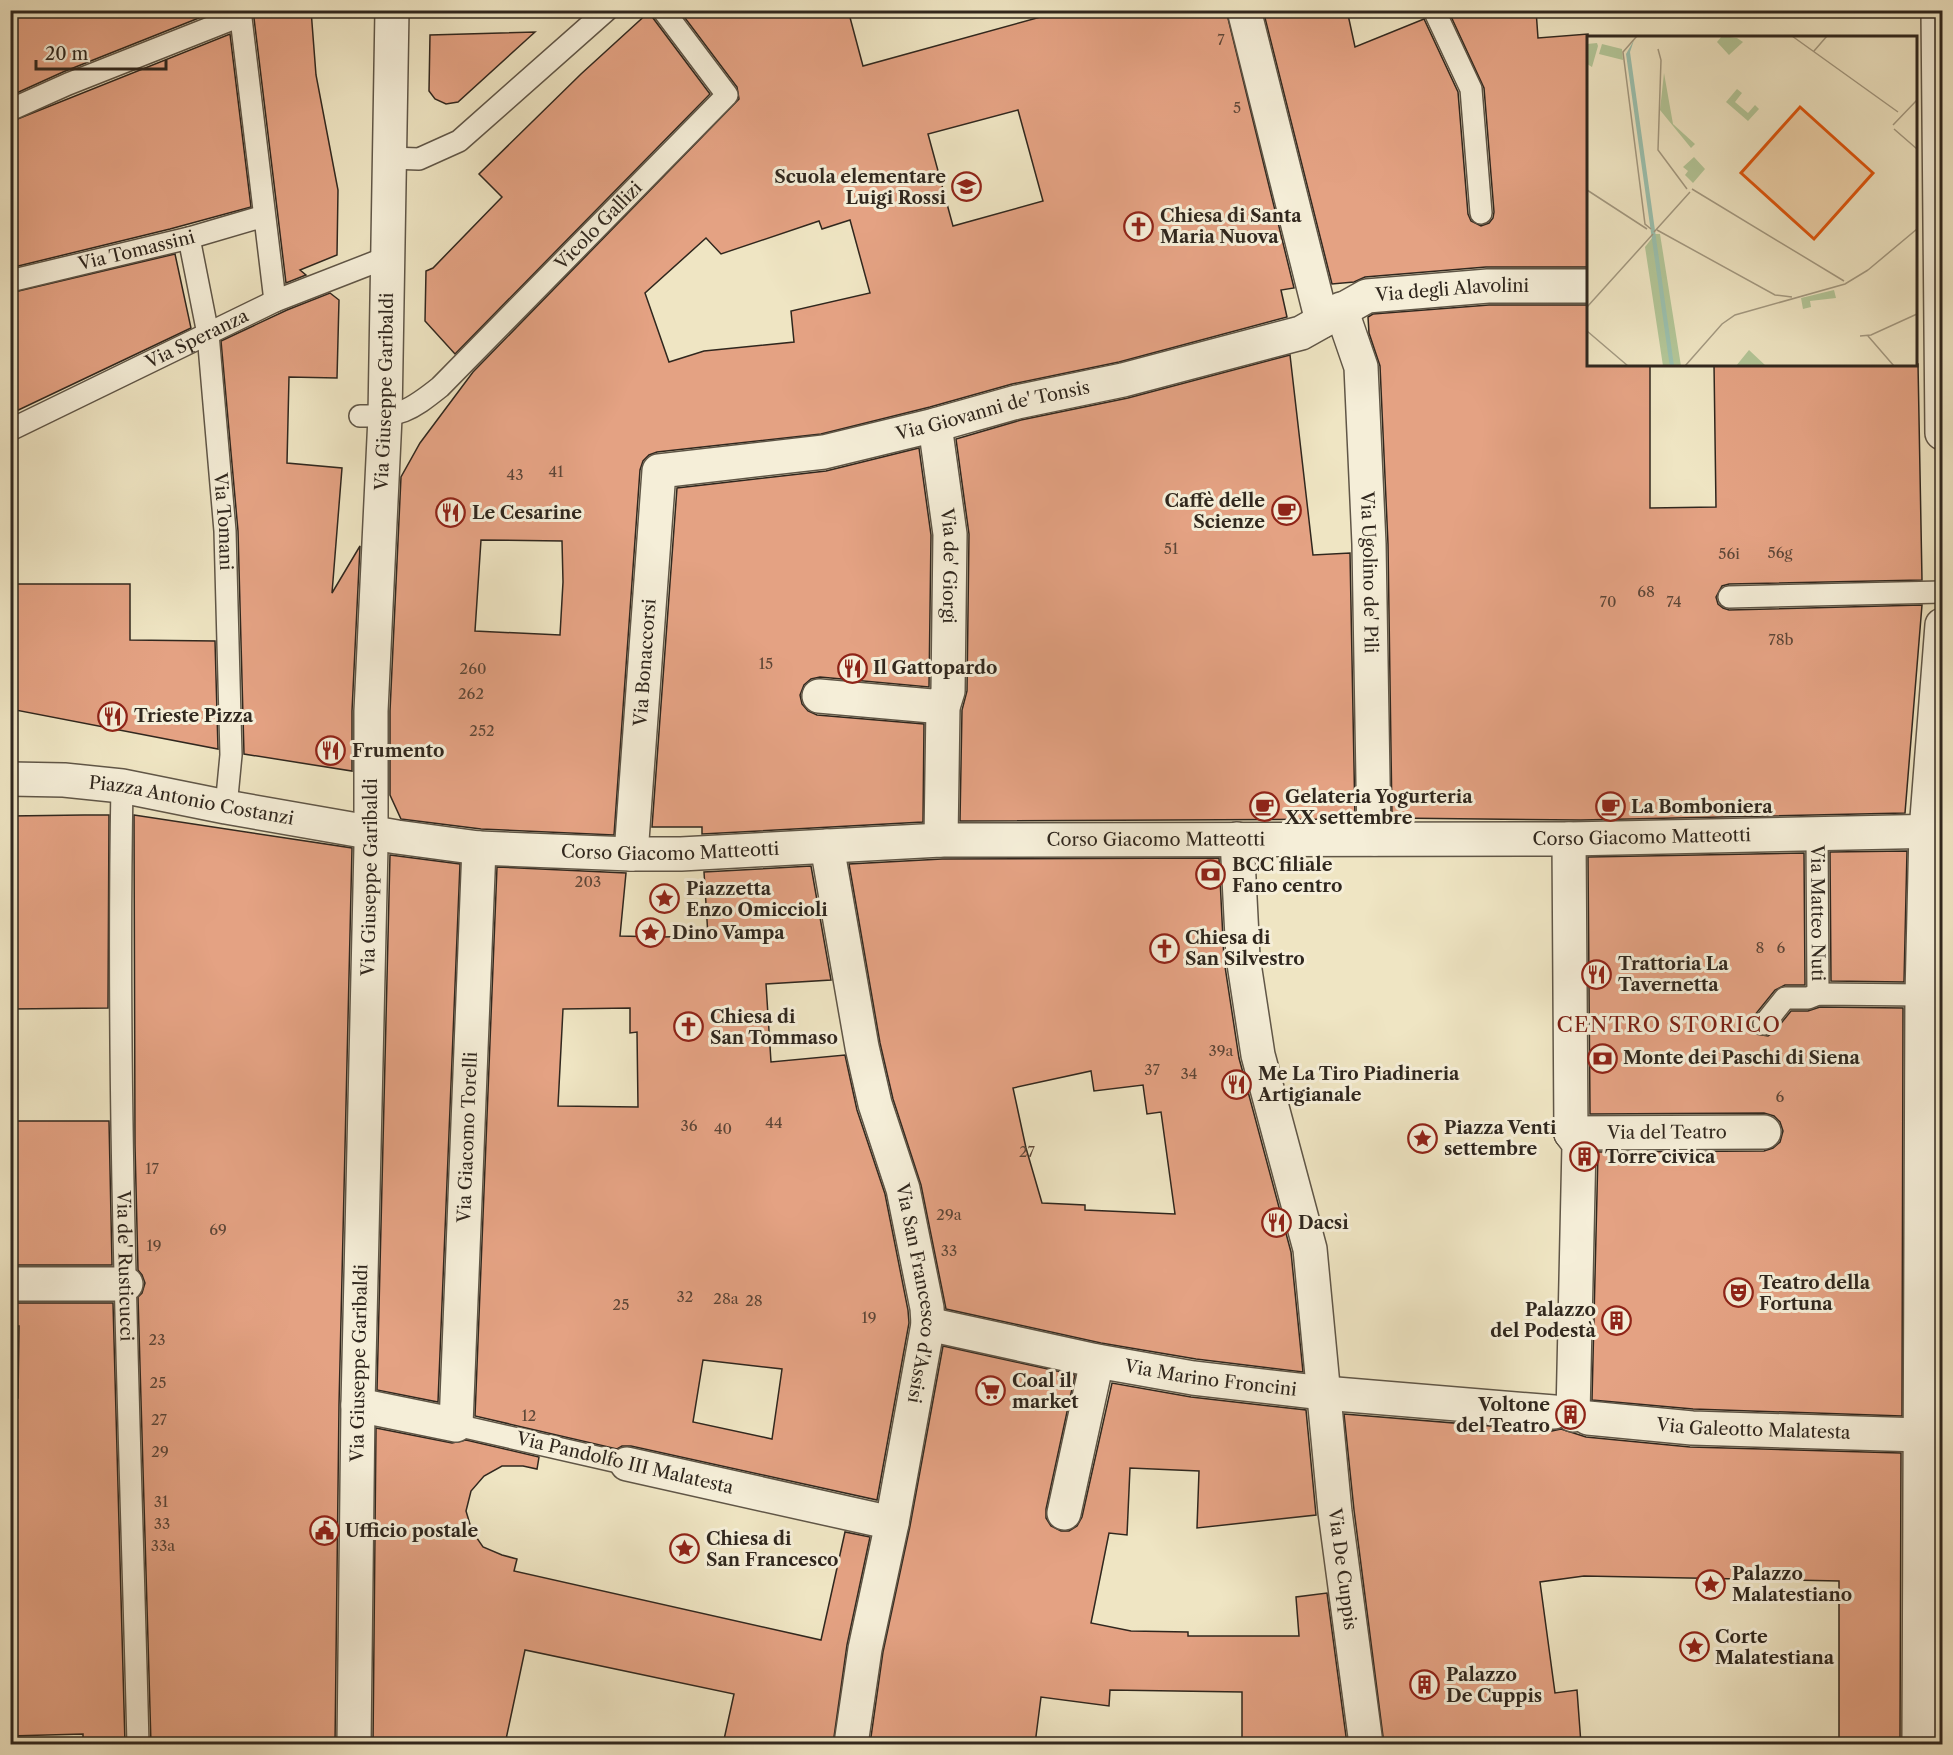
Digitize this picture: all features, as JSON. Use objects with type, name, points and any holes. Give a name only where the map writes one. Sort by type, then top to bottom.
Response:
[{"type":"street","name":"Via Giuseppe Garibaldi","points":[[354,1744],[358,1405],[371,832],[373,416],[388,257],[392,10]]},
{"type":"street","name":"Via Ugolino de' Pili","points":[[1244,10],[1331,315],[1361,367],[1369,544],[1374,839]]},
{"type":"street","points":[[1938,10],[1928,282],[1942,433]]},
{"type":"street","name":"Via degli Alavolini","points":[[1331,315],[1367,296],[1487,277],[1587,286]]},
{"type":"street","name":"Via Giovanni de' Tonsis","points":[[659,471],[824,452],[935,426],[1017,402],[1123,380],[1301,333],[1331,315]]},
{"type":"street","name":"Via de' Giorgi","points":[[935,426],[950,534],[948,691],[943,707],[942,840]]},
{"type":"street","name":"Via Bonaccorsi","points":[[631,854],[659,471]]},
{"type":"street","points":[[1919,1744],[1931,1653],[1920,1511],[1932,1438],[1933,1106],[1922,995],[1934,831],[1942,625]]},
{"type":"street","points":[[819,696],[943,707]]},
{"type":"street","name":"Piazza Antonio Costanzi","points":[[10,779],[64,780],[122,786],[371,832]]},
{"type":"street","name":"Corso Giacomo Matteotti","points":[[371,832],[479,848],[681,854],[942,840],[1569,839],[1934,831]]},
{"type":"street","points":[[1237,839],[1244,968],[1258,1055],[1310,1249],[1324,1393],[1564,1414],[1579,1144],[1571,1133],[1569,839]]},
{"type":"street","name":"Via San Francesco d'Assisi","points":[[827,846],[862,1047],[875,1104],[903,1189],[927,1308],[928,1324],[892,1523],[865,1649],[851,1744]]},
{"type":"street","name":"Via Giacomo Torelli","points":[[456,1425],[479,848]]},
{"type":"street","name":"Via del Teatro","points":[[1571,1133],[1764,1132]]},
{"type":"street","points":[[10,1284],[126,1284]]},
{"type":"street","name":"Via Marino Froncini","points":[[928,1324],[1097,1361],[1193,1378],[1324,1393]]},
{"type":"street","points":[[1064,1513],[1097,1361]]},
{"type":"street","name":"Via De Cuppis","points":[[1324,1393],[1335,1512],[1366,1744]]},
{"type":"street","name":"Via Pandolfo III Malatesta","points":[[358,1405],[456,1425]]},
{"type":"street","name":"Via Galeotto Malatesta","points":[[1564,1414],[1692,1428],[1932,1438]]},
{"type":"street","name":"Via Pandolfo III Malatesta","points":[[627,1464],[892,1523]]},
{"type":"lane","points":[[389,158],[419,159],[459,141],[607,10]]},
{"type":"lane","name":"Vicolo Gallizi","points":[[373,416],[414,408],[440,387],[727,95],[663,10]]},
{"type":"lane","points":[[1434,10],[1471,89],[1481,213]]},
{"type":"lane","points":[[10,110],[240,13],[275,301]]},
{"type":"lane","name":"Via Tomassini","points":[[10,281],[189,238],[264,216]]},
{"type":"lane","name":"Via Tomani","points":[[189,238],[208,334],[225,531],[231,755],[226,807]]},
{"type":"lane","name":"Via Speranza","points":[[10,430],[275,301],[388,257]]},
{"type":"lane","points":[[1729,597],[1942,592]]},
{"type":"lane","name":"Via de' Rusticucci","points":[[122,786],[121,1064],[138,1744]]},
{"type":"lane","name":"Via Matteo Nuti","points":[[1817,835],[1818,994],[1922,995]]},
{"type":"lane","points":[[1764,1024],[1785,998],[1808,998],[1818,994]]},
{"type":"lane","name":"Via Pandolfo III Malatesta","points":[[456,1425],[627,1464]]},
{"type":"building","points":[[10,10],[219,10],[63,72],[10,96]]},
{"type":"building","points":[[253,10],[311,10],[316,75],[338,190],[337,255],[300,270],[306,275],[286,283]]},
{"type":"building","points":[[679,10],[848,10],[863,66],[1066,10],[1226,10],[1294,288],[1281,290],[1287,317],[1119,362],[1012,384],[821,434],[657,452],[649,455],[643,461],[640,470],[614,835],[481,829],[401,819],[390,795],[390,711],[401,477],[420,443],[473,372],[739,99],[737,87]],"holes":[[[1018,110],[1043,201],[953,226],[928,134]],[[850,220],[870,293],[791,311],[794,342],[704,351],[669,362],[645,293],[706,238],[721,254],[819,221],[822,229]],[[481,540],[562,541],[563,582],[560,635],[475,631]]]},
{"type":"building","points":[[1263,10],[1347,10],[1355,47],[1424,19],[1458,92],[1468,214],[1471,221],[1481,226],[1489,223],[1494,212],[1484,88],[1448,10],[1536,10],[1538,38],[1588,34],[1587,267],[1486,267],[1365,277],[1354,282],[1332,284]]},
{"type":"building","points":[[650,11],[710,94],[455,354],[425,321],[426,271],[433,268],[502,197],[479,174],[581,74]]},
{"type":"building","points":[[535,32],[458,102],[446,104],[435,99],[429,91],[430,35]]},
{"type":"building","points":[[230,34],[251,207],[10,268],[10,122]]},
{"type":"building","points":[[175,254],[191,328],[10,414],[10,293]]},
{"type":"building","points":[[330,293],[339,300],[337,378],[289,377],[287,463],[342,468],[332,593],[360,546],[352,711],[352,771],[244,754],[238,531],[221,341]]},
{"type":"building","points":[[1489,305],[1587,305],[1587,366],[1650,366],[1650,508],[1716,507],[1714,366],[1917,366],[1918,364],[1922,580],[1729,584],[1722,586],[1716,597],[1718,604],[1729,610],[1922,605],[1905,813],[1581,820],[1392,818],[1388,544],[1380,366],[1369,333],[1368,317],[1373,314]]},
{"type":"building","points":[[1290,355],[1313,555],[1350,553],[1355,819],[960,821],[962,710],[967,691],[969,534],[956,439],[1021,420],[1128,398]]},
{"type":"building","points":[[919,448],[931,535],[929,687],[820,677],[811,679],[804,685],[800,695],[802,704],[808,711],[817,715],[924,724],[923,822],[702,834],[702,827],[652,827],[677,488],[826,471]]},
{"type":"building","points":[[10,584],[130,584],[130,640],[215,641],[218,749],[10,709]]},
{"type":"building","points":[[109,815],[108,1008],[10,1009],[10,816]]},
{"type":"building","points":[[134,815],[352,848],[339,1405],[335,1744],[151,1744],[138,1297],[145,1283],[138,1270],[135,1145]]},
{"type":"building","points":[[1907,851],[1904,982],[1831,981],[1830,852]]},
{"type":"building","points":[[1804,853],[1805,985],[1785,985],[1775,990],[1754,1016],[1752,1028],[1756,1034],[1768,1036],[1791,1011],[1808,1011],[1820,1007],[1903,1008],[1902,1416],[1693,1409],[1592,1400],[1598,1152],[1764,1151],[1780,1142],[1783,1131],[1780,1122],[1774,1116],[1764,1113],[1590,1114],[1588,857]]},
{"type":"building","points":[[390,855],[460,864],[438,1402],[377,1390]]},
{"type":"building","points":[[1219,858],[1224,960],[1239,1058],[1291,1252],[1303,1372],[1196,1359],[1101,1343],[946,1309],[921,1185],[893,1099],[880,1043],[849,864],[942,859]],"holes":[[[1091,1071],[1094,1091],[1143,1085],[1147,1114],[1161,1112],[1175,1214],[1085,1210],[1085,1205],[1042,1203],[1026,1148],[1013,1088]]]},
{"type":"building","points":[[811,866],[831,980],[766,984],[771,1062],[845,1055],[857,1110],[885,1194],[909,1323],[877,1500],[631,1446],[622,1446],[617,1449],[475,1416],[497,867],[626,873],[620,936],[661,937],[708,936],[704,872]],"holes":[[[630,1008],[630,1033],[637,1032],[638,1107],[558,1106],[563,1009]],[[703,1360],[782,1369],[772,1439],[693,1422]]]},
{"type":"building","points":[[1942,923],[1942,1364],[1939,1363]]},
{"type":"building","points":[[10,1121],[109,1121],[112,1265],[10,1265]]},
{"type":"building","points":[[10,1303],[113,1303],[125,1744],[83,1744],[83,1734],[10,1736],[10,1398],[18,1398],[19,1326],[10,1326]]},
{"type":"building","points":[[943,1346],[1075,1375],[1046,1509],[1046,1518],[1051,1526],[1061,1531],[1069,1531],[1077,1526],[1082,1517],[1112,1383],[1191,1397],[1306,1410],[1316,1515],[1197,1528],[1199,1471],[1130,1468],[1127,1535],[1109,1533],[1091,1623],[1131,1631],[1188,1632],[1188,1636],[1299,1636],[1296,1597],[1327,1593],[1347,1744],[1261,1744],[1261,1738],[1242,1740],[1242,1692],[1110,1690],[1109,1706],[1041,1697],[1035,1744],[980,1744],[943,1740],[943,1744],[870,1744],[883,1652],[910,1526]]},
{"type":"building","points":[[1344,1414],[1552,1431],[1561,1429],[1586,1437],[1690,1447],[1901,1453],[1900,1744],[1839,1744],[1839,1581],[1584,1576],[1540,1582],[1555,1693],[1577,1690],[1581,1744],[1384,1744]]},
{"type":"building","points":[[376,1428],[452,1443],[466,1440],[539,1457],[537,1469],[502,1466],[484,1476],[471,1491],[466,1511],[472,1531],[483,1547],[517,1559],[514,1571],[821,1640],[845,1532],[870,1537],[847,1645],[833,1744],[723,1744],[734,1694],[525,1650],[505,1744],[373,1744]]},
{"type":"building","points":[[1938,1566],[1942,1566],[1942,1627],[1938,1627]]},
{"type":"place","name":"Scuola elementare Luigi Rossi","points":[[967,187]]},
{"type":"place","name":"Chiesa di Santa Maria Nuova","points":[[1139,226]]},
{"type":"place","name":"Caffè delle Scienze","points":[[1286,511]]},
{"type":"place","name":"Le Cesarine","points":[[451,513]]},
{"type":"place","name":"Il Gattopardo","points":[[852,668]]},
{"type":"place","name":"Trieste Pizza","points":[[113,716]]},
{"type":"place","name":"Frumento","points":[[331,751]]},
{"type":"place","name":"Gelateria Yogurteria XX settembre","points":[[1264,807]]},
{"type":"place","name":"La Bomboniera","points":[[1610,807]]},
{"type":"place","name":"BCC filiale Fano centro","points":[[1211,875]]},
{"type":"place","name":"Piazzetta Enzo Omiccioli","points":[[665,899]]},
{"type":"place","name":"Dino Vampa","points":[[651,933]]},
{"type":"place","name":"Chiesa di San Silvestro","points":[[1164,948]]},
{"type":"place","name":"Trattoria La Tavernetta","points":[[1597,974]]},
{"type":"place","name":"Chiesa di San Tommaso","points":[[689,1027]]},
{"type":"place","name":"Monte dei Paschi di Siena","points":[[1602,1058]]},
{"type":"place","name":"Me La Tiro Piadineria Artigianale","points":[[1237,1084]]},
{"type":"place","name":"Piazza Venti settembre","points":[[1423,1138]]},
{"type":"place","name":"Torre civica","points":[[1584,1157]]},
{"type":"place","name":"Dacsì","points":[[1277,1223]]},
{"type":"place","name":"Teatro della Fortuna","points":[[1738,1293]]},
{"type":"place","name":"Palazzo del Podestà","points":[[1617,1320]]},
{"type":"place","name":"Coal il market","points":[[991,1391]]},
{"type":"place","name":"Voltone del Teatro","points":[[1571,1415]]},
{"type":"place","name":"Ufficio postale","points":[[324,1531]]},
{"type":"place","name":"Chiesa di San Francesco","points":[[685,1549]]},
{"type":"place","name":"Palazzo Malatestiano","points":[[1711,1584]]},
{"type":"place","name":"Corte Malatestiana","points":[[1694,1647]]},
{"type":"place","name":"Palazzo De Cuppis","points":[[1425,1685]]},
{"type":"district","name":"CENTRO STORICO","points":[[1669,1025]]}]
